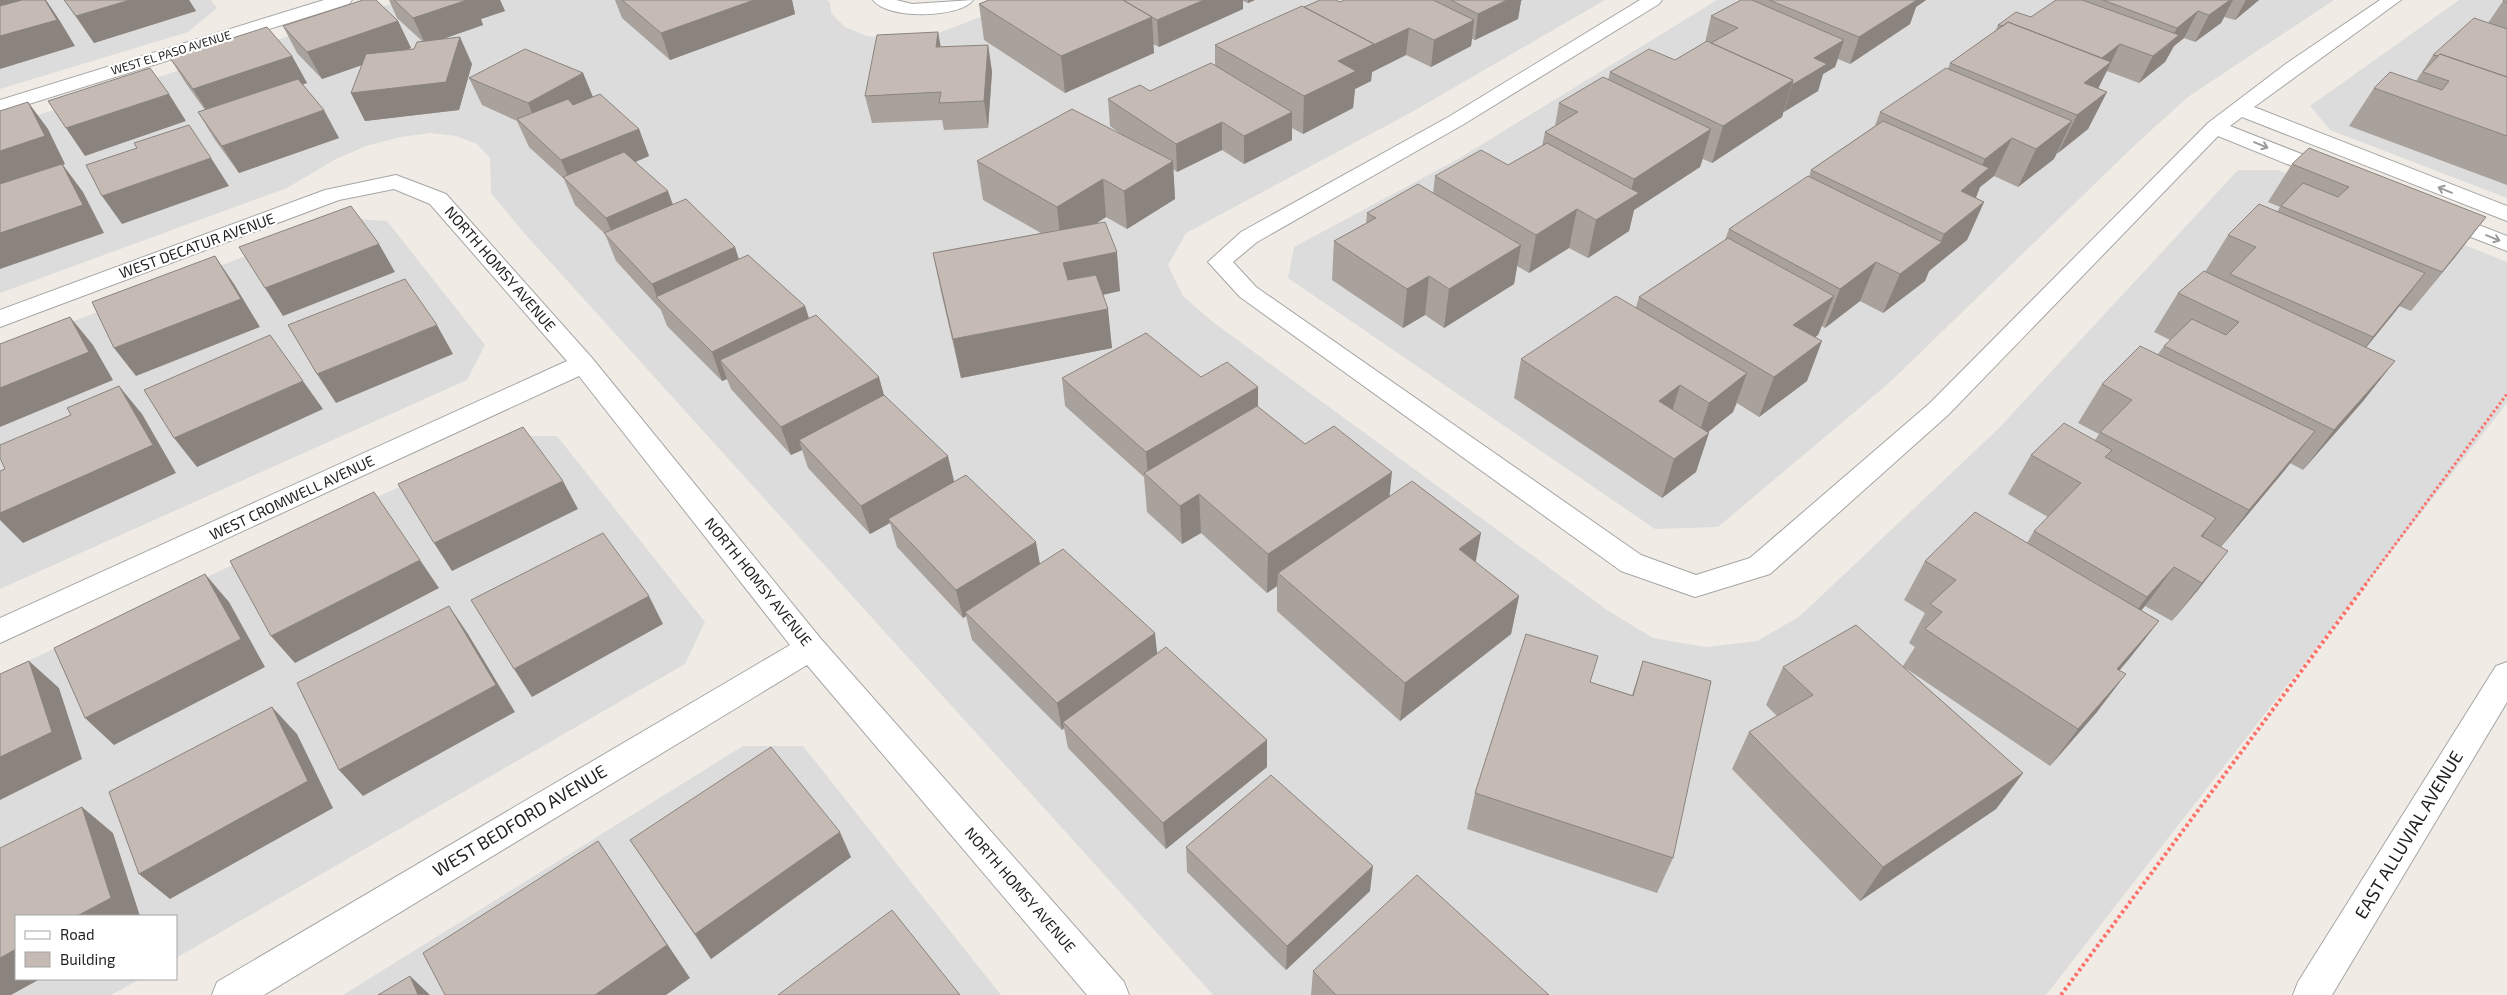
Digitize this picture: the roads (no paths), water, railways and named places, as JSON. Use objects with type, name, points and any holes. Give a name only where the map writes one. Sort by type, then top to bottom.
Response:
[{"type":"street","name":"WEST EL PASO AVENUE","points":[[0,107],[274,13],[343,0]]},
{"type":"street","points":[[882,0],[889,4],[918,10],[952,5],[964,0]]},
{"type":"street","points":[[1653,0],[1457,120],[1250,236],[1220,262],[1248,292],[1631,563],[1696,586],[1760,566],[1939,409],[2215,127],[2238,108],[2392,0]]},
{"type":"street","points":[[2238,108],[2507,214]]},
{"type":"street","points":[[2215,127],[2352,182]]},
{"type":"street","name":"WEST DECATUR AVENUE","points":[[0,319],[333,195],[396,182]]},
{"type":"street","name":"NORTH HOMSY AVENUE","points":[[396,182],[438,199],[583,364],[810,648],[1111,995]]},
{"type":"street","points":[[2425,211],[2507,244]]},
{"type":"street","name":"WEST CROMWELL AVENUE","points":[[0,631],[583,364]]},
{"type":"street","name":"WEST BEDFORD AVENUE","points":[[230,995],[810,648]]},
{"type":"street","name":"EAST ALLUVIAL AVENUE","points":[[2311,995],[2507,675]]}]
